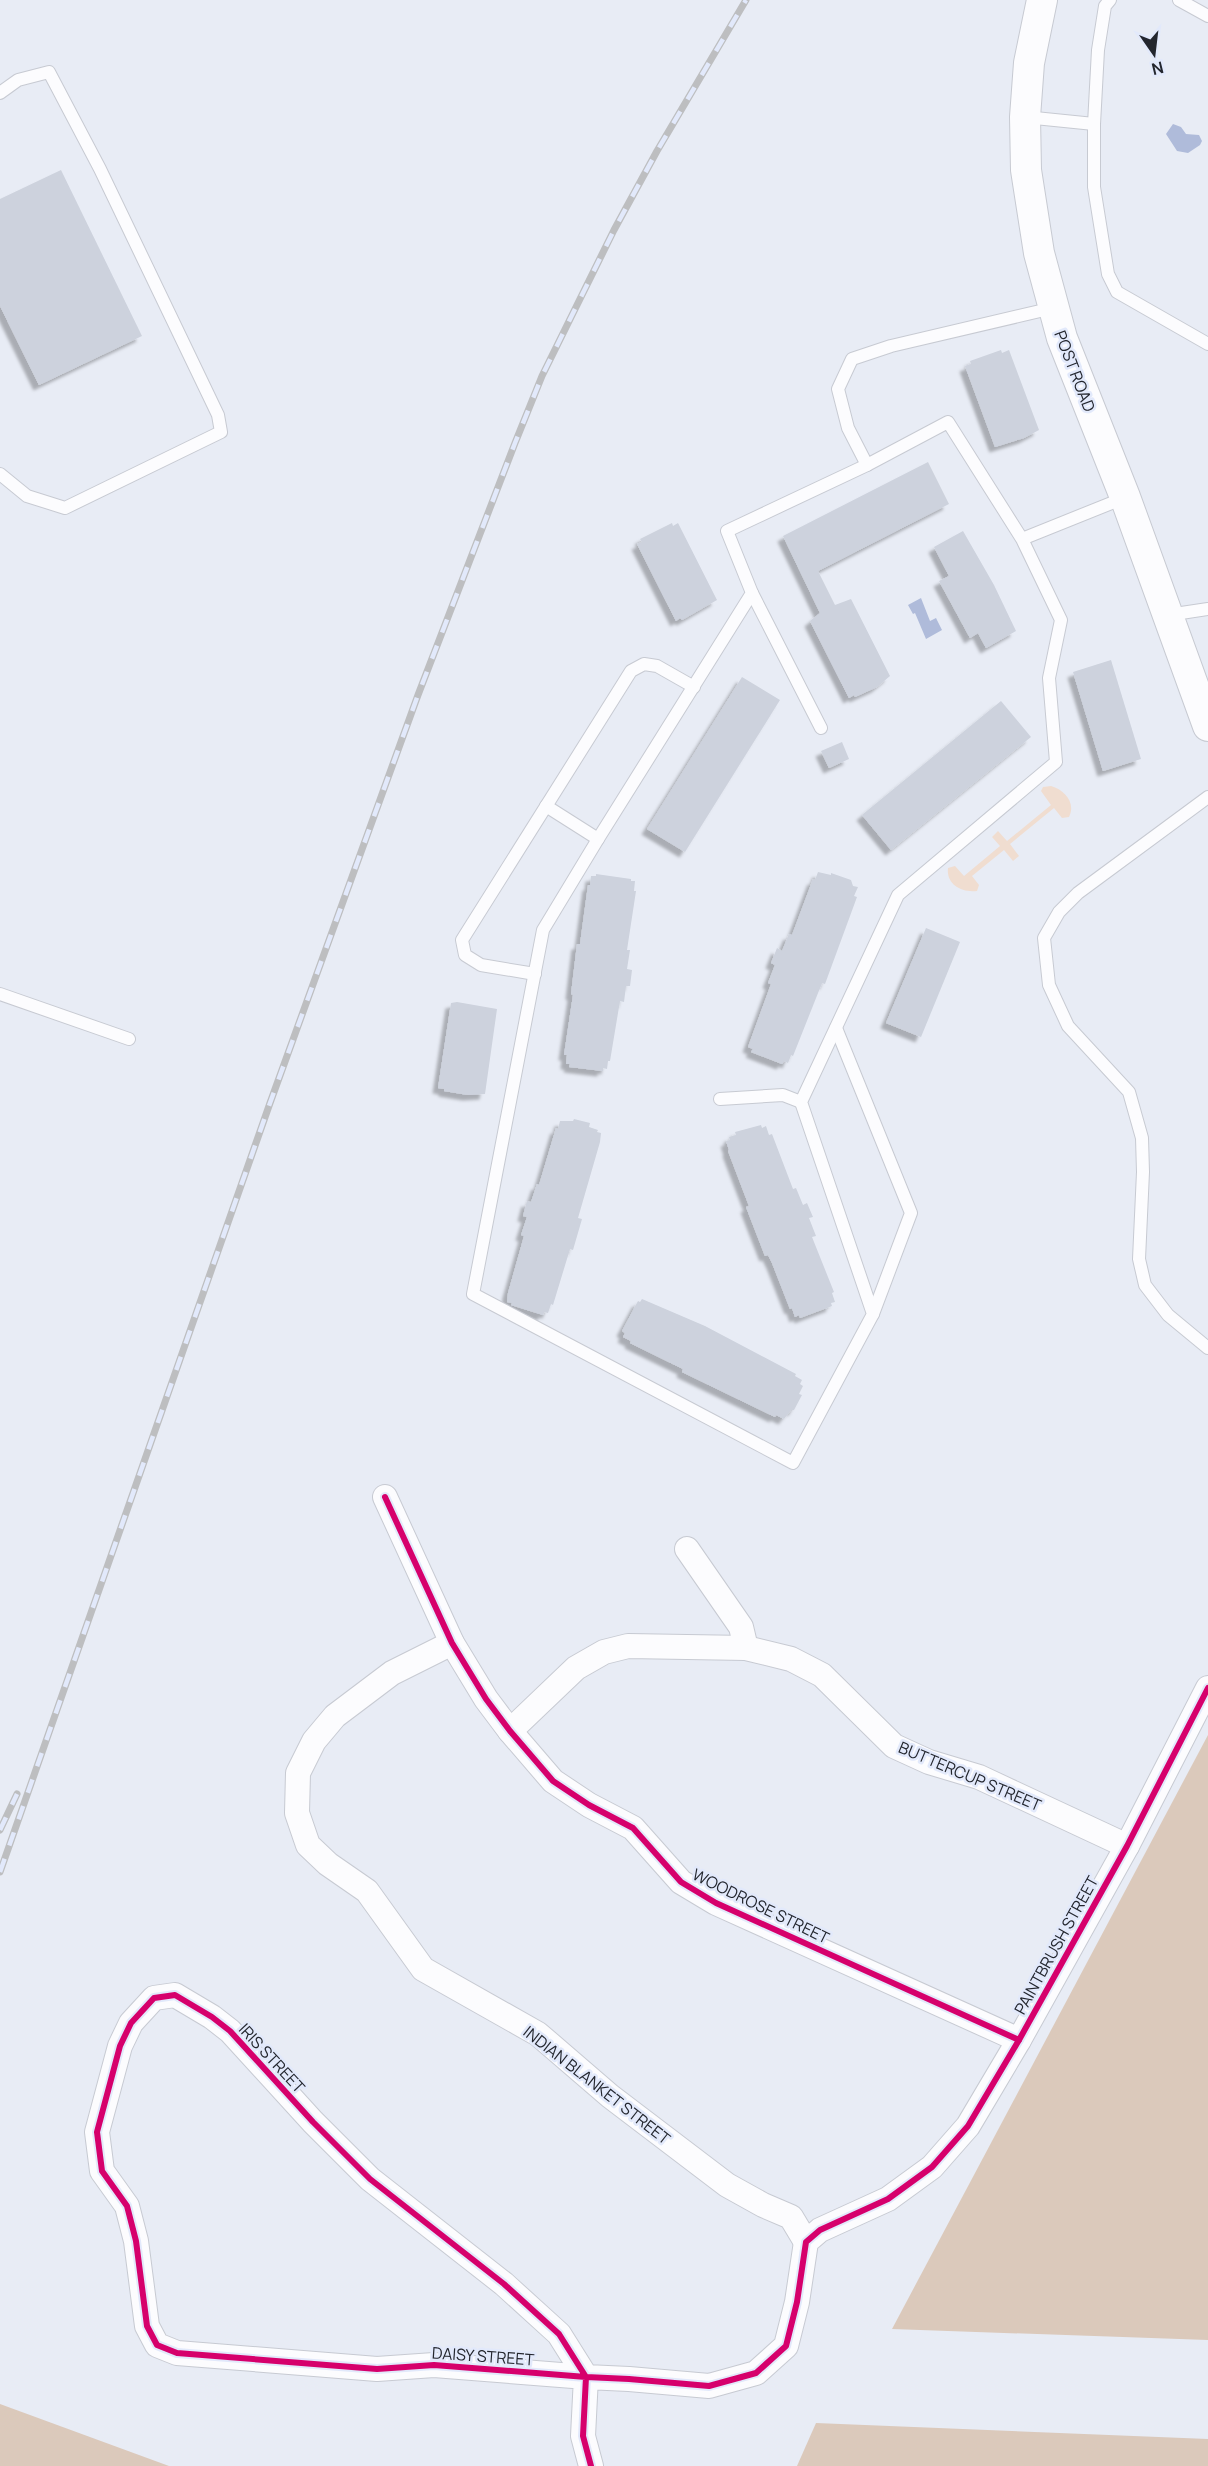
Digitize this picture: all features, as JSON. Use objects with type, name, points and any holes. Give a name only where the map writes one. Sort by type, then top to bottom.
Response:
[{"type":"street","name":"POST ROAD","points":[[1042,0],[1029,63],[1025,117],[1026,170],[1039,254],[1062,338],[1125,497],[1208,726]]},
{"type":"street","name":"WOODROSE STREET","points":[[385,1497],[452,1643],[486,1699],[553,1781],[589,1805],[633,1828],[681,1882],[716,1903],[1019,2040]]},
{"type":"street","points":[[687,1549],[741,1627],[746,1648]]},
{"type":"street","name":"INDIAN BLANKET STREET","points":[[452,1643],[392,1673],[335,1716],[314,1741],[298,1773],[297,1813],[308,1845],[328,1864],[367,1891],[423,1969],[538,2034],[627,2109],[727,2185],[791,2217],[806,2241]]},
{"type":"street","name":"BUTTERCUP STREET","points":[[510,1731],[576,1668],[604,1652],[628,1646],[746,1648],[791,1659],[822,1675],[894,1746],[929,1762],[979,1777],[1127,1845]]},
{"type":"street","name":"PAINTBRUSH STREET","points":[[806,2241],[820,2230],[888,2199],[932,2167],[968,2126],[1019,2040],[1127,1845],[1208,1688]]},
{"type":"street","name":"IRIS STREET","points":[[147,2326],[127,2206],[102,2171],[97,2132],[120,2046],[131,2023],[154,1998],[175,1995],[212,2017],[230,2031],[313,2122],[370,2179],[504,2284],[559,2334],[586,2377]]},
{"type":"street","name":"DAISY STREET","points":[[147,2326],[157,2345],[177,2353],[366,2368],[434,2365],[710,2386],[756,2373],[786,2346],[797,2302],[806,2241]]},
{"type":"street","points":[[586,2377],[583,2436],[591,2466]]},
{"type":"lane","points":[[1110,0],[1105,6],[1098,50],[1094,124],[1094,187],[1108,274],[1117,292],[1208,344]]},
{"type":"lane","points":[[1179,0],[1208,16]]},
{"type":"lane","points":[[0,93],[18,80],[49,72],[100,169],[218,415],[221,432],[65,508],[27,496],[0,474]]},
{"type":"lane","points":[[1025,117],[1094,124]]},
{"type":"lane","points":[[867,465],[848,428],[838,389],[852,359],[891,346],[1053,308]]},
{"type":"lane","points":[[821,728],[752,593],[727,531],[867,465],[948,422],[1022,539],[1061,620],[1049,678],[1056,762],[898,895],[801,1102],[873,1314]]},
{"type":"lane","points":[[1022,539],[1125,497]]},
{"type":"lane","points":[[752,593],[543,930],[473,1294],[793,1463],[873,1314],[911,1213],[836,1028]]},
{"type":"lane","points":[[1168,615],[1208,609]]},
{"type":"lane","points":[[535,974],[481,965],[465,955],[462,940],[631,671],[644,664],[657,666],[694,687]]},
{"type":"lane","points":[[1208,797],[1078,893],[1059,912],[1044,938],[1049,985],[1068,1026],[1129,1092],[1142,1138],[1143,1172],[1139,1259],[1145,1286],[1168,1315],[1208,1348]]},
{"type":"lane","points":[[546,806],[598,839]]},
{"type":"lane","points":[[0,994],[129,1040]]},
{"type":"lane","points":[[720,1099],[783,1095],[801,1102]]},
{"type":"shaded area","points":[[1051,786],[1068,798],[1071,807],[1069,817],[1062,818],[1054,808],[1010,844],[1019,856],[1013,861],[1004,850],[972,876],[979,885],[977,891],[960,889],[952,883],[949,879],[948,868],[955,866],[964,876],[1000,846],[992,837],[998,831],[1007,841],[1051,805],[1041,791],[1043,787]]},
{"type":"shaded area","points":[[1208,1735],[1208,2340],[892,2329]]},
{"type":"shaded area","points":[[0,2404],[169,2466],[0,2466]]},
{"type":"shaded area","points":[[816,2423],[1208,2439],[1208,2466],[797,2466]]},
{"type":"water","points":[[1173,124],[1181,127],[1186,134],[1199,135],[1202,141],[1200,145],[1188,153],[1177,151],[1166,134]]},
{"type":"water","points":[[921,598],[930,621],[936,618],[942,630],[926,639],[915,613],[913,614],[908,605]]},
{"type":"building","points":[[61,170],[142,336],[39,385],[0,306],[0,199]]},
{"type":"building","points":[[1001,350],[1002,353],[1009,350],[1039,430],[1024,438],[995,447],[965,366],[971,364],[970,361]]},
{"type":"building","points":[[928,462],[949,504],[818,571],[835,605],[851,599],[890,676],[877,687],[849,698],[810,621],[820,613],[783,536]]},
{"type":"building","points":[[672,523],[673,526],[678,523],[717,600],[682,620],[680,618],[676,621],[637,544],[642,542],[640,539]]},
{"type":"building","points":[[963,531],[994,585],[1016,631],[986,648],[978,633],[970,638],[939,581],[949,576],[934,547]]},
{"type":"building","points":[[1111,660],[1141,759],[1103,771],[1073,672]]},
{"type":"building","points":[[742,677],[780,700],[685,852],[647,829]]},
{"type":"building","points":[[1001,701],[1031,737],[891,850],[862,815]]},
{"type":"building","points":[[842,742],[849,759],[829,768],[821,751]]},
{"type":"building","points":[[818,872],[831,875],[831,873],[851,880],[853,886],[858,887],[854,896],[857,897],[825,984],[822,983],[793,1056],[791,1055],[788,1063],[784,1061],[782,1064],[751,1052],[753,1049],[748,1047],[771,984],[768,983],[775,965],[771,963],[777,948],[782,951],[789,934],[792,935],[813,879],[815,880]]},
{"type":"building","points":[[596,874],[631,879],[635,881],[634,891],[636,891],[627,950],[630,950],[627,969],[632,970],[630,986],[626,986],[624,1002],[620,1001],[610,1061],[608,1061],[607,1069],[603,1068],[603,1071],[569,1067],[570,1064],[566,1064],[567,1055],[564,1055],[573,995],[571,994],[577,944],[580,944],[588,885],[590,885],[591,876],[596,876]]},
{"type":"building","points":[[926,928],[960,942],[921,1037],[886,1023]]},
{"type":"building","points":[[451,1003],[497,1009],[485,1094],[468,1095],[438,1088]]},
{"type":"building","points":[[574,1119],[590,1123],[589,1127],[598,1130],[597,1132],[601,1133],[600,1142],[578,1218],[582,1219],[573,1250],[570,1249],[553,1305],[551,1304],[548,1313],[544,1312],[543,1315],[511,1305],[512,1303],[507,1302],[508,1293],[524,1236],[521,1235],[527,1217],[523,1216],[527,1201],[531,1202],[537,1184],[539,1185],[560,1121],[573,1121]]},
{"type":"building","points":[[761,1125],[762,1128],[766,1126],[769,1135],[772,1134],[793,1189],[796,1188],[803,1205],[807,1203],[813,1217],[809,1218],[816,1236],[812,1237],[834,1292],[832,1293],[835,1302],[831,1303],[832,1306],[800,1318],[799,1315],[795,1317],[792,1308],[790,1309],[772,1263],[768,1255],[765,1256],[728,1151],[726,1141],[730,1140],[729,1137],[736,1135],[735,1132]]},
{"type":"building","points":[[642,1299],[705,1326],[796,1374],[795,1376],[802,1380],[800,1384],[803,1386],[799,1394],[802,1395],[794,1410],[791,1410],[784,1419],[776,1415],[775,1417],[682,1372],[683,1369],[630,1343],[631,1341],[623,1337],[625,1333],[622,1331],[638,1301]]},
{"type":"railway","points":[[0,1872],[270,1103],[418,695],[515,443],[542,376],[614,230],[657,151],[746,0]]},
{"type":"railway","points":[[0,1830],[17,1794]]},
{"type":"cycle path","points":[[385,1497],[452,1643],[486,1699],[553,1781],[589,1805],[633,1828],[681,1882],[716,1903],[1019,2040]]},
{"type":"cycle path","points":[[591,2466],[583,2436],[586,2377],[559,2334],[504,2284],[370,2179],[313,2122],[230,2031],[212,2017],[175,1995],[154,1998],[131,2023],[120,2046],[97,2132],[102,2171],[127,2206],[136,2241],[147,2326],[157,2345],[177,2353],[377,2369],[434,2365],[586,2377],[629,2379],[709,2386],[756,2373],[786,2346],[797,2302],[806,2242],[820,2230],[888,2199],[932,2167],[968,2126],[1019,2040],[1127,1846],[1208,1688]]}]
